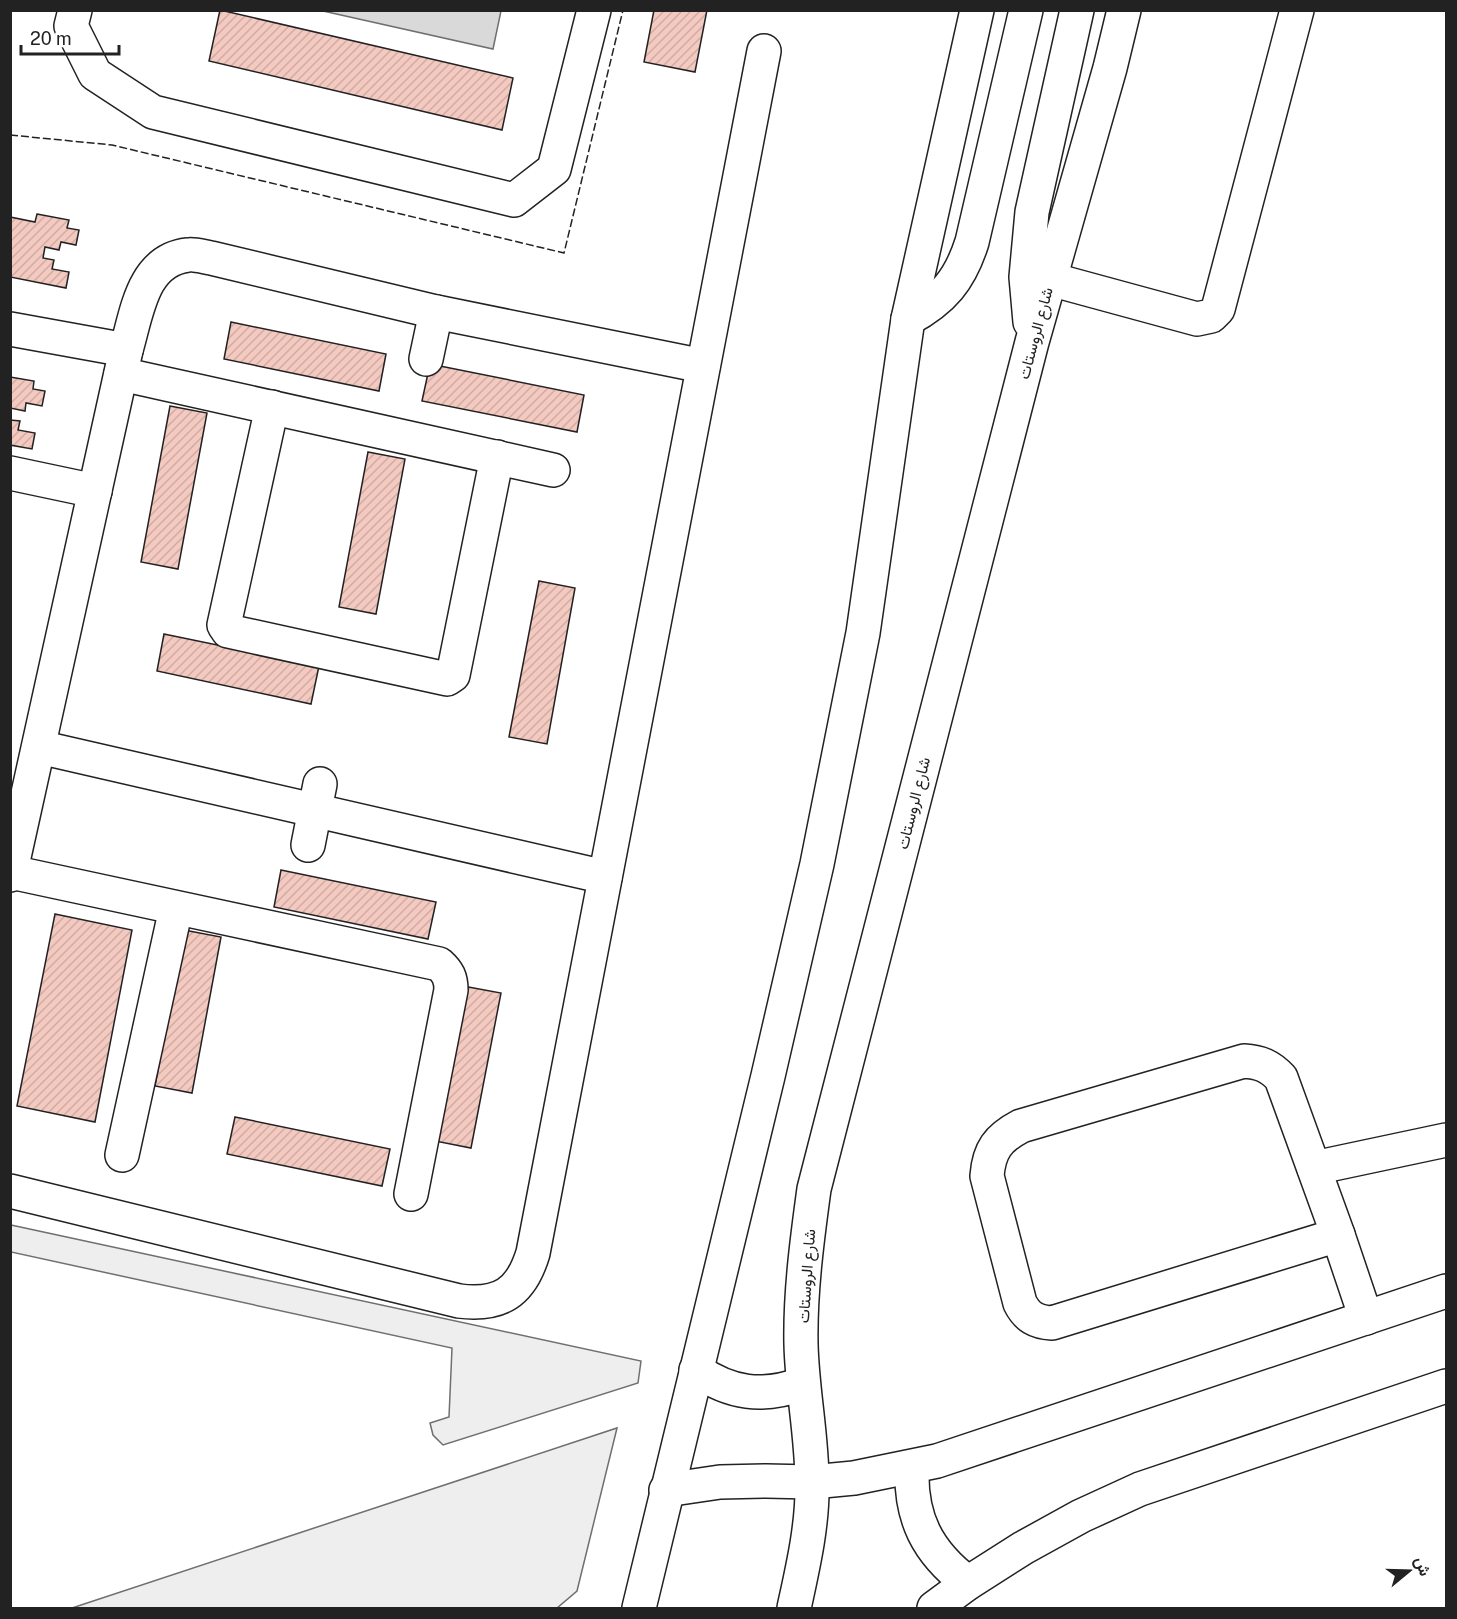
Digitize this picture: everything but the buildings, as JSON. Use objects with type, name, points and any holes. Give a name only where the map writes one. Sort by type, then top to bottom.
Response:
[{"type":"street","points":[[75,10],[71,26],[95,74],[153,112],[514,200],[555,169],[594,10]]},
{"type":"street","points":[[639,1608],[817,864],[862,633],[908,319],[977,10]]},
{"type":"street","points":[[908,319],[927,309],[943,295],[957,278],[966,261],[1026,10]]},
{"type":"street","points":[[1032,342],[1026,277],[1032,212],[1077,10]]},
{"type":"street","name":"شارع الروستات","points":[[794,1608],[804,1563],[812,1482],[802,1384],[801,1341],[804,1281],[814,1189],[1032,342],[1110,68],[1124,10]]},
{"type":"street","points":[[1050,279],[1197,320],[1211,316],[1218,309],[1297,10]]},
{"type":"street","points":[[10,1191],[459,1301],[479,1304],[498,1299],[515,1288],[527,1272],[533,1253],[764,51]]},
{"type":"street","points":[[411,1194],[451,990],[451,980],[447,970],[439,964],[11,873],[124,362],[143,290],[154,272],[170,259],[190,255],[436,312],[703,366]]},
{"type":"street","points":[[426,359],[436,312]]},
{"type":"street","points":[[10,329],[272,407],[553,470]]},
{"type":"street","points":[[272,407],[224,625],[228,631],[450,678],[453,675],[497,458]]},
{"type":"street","points":[[10,473],[95,491]]},
{"type":"street","points":[[39,747],[317,798],[605,877]]},
{"type":"street","points":[[308,844],[317,798]]},
{"type":"street","points":[[122,1155],[176,908]]},
{"type":"street","points":[[1338,1235],[1052,1323],[1042,1323],[1024,1312],[1020,1303],[987,1176],[988,1165],[997,1144],[1007,1133],[1021,1126],[1244,1061],[1264,1064],[1281,1078],[1338,1235],[1366,1318]]},
{"type":"street","points":[[1314,1168],[1446,1140]]},
{"type":"street","points":[[666,1490],[720,1482],[766,1480],[812,1482],[854,1478],[912,1467],[980,1448],[1446,1291]]},
{"type":"street","points":[[696,1370],[711,1381],[747,1392],[784,1391],[802,1384]]},
{"type":"street","points":[[934,1608],[1023,1548],[1081,1516],[1140,1489],[1446,1386]]},
{"type":"street","points":[[912,1467],[911,1486],[914,1505],[928,1542],[939,1558],[968,1583]]},
{"type":"shaded area","points":[[501,10],[493,49],[323,11]]},
{"type":"shaded area","points":[[11,1225],[641,1361],[638,1383],[443,1445],[433,1435],[430,1423],[449,1417],[452,1348],[11,1252]]},
{"type":"shaded area","points":[[617,1428],[577,1591],[557,1608],[72,1608]]},
{"type":"fence","points":[[10,135],[112,145],[564,253],[623,10]]}]
